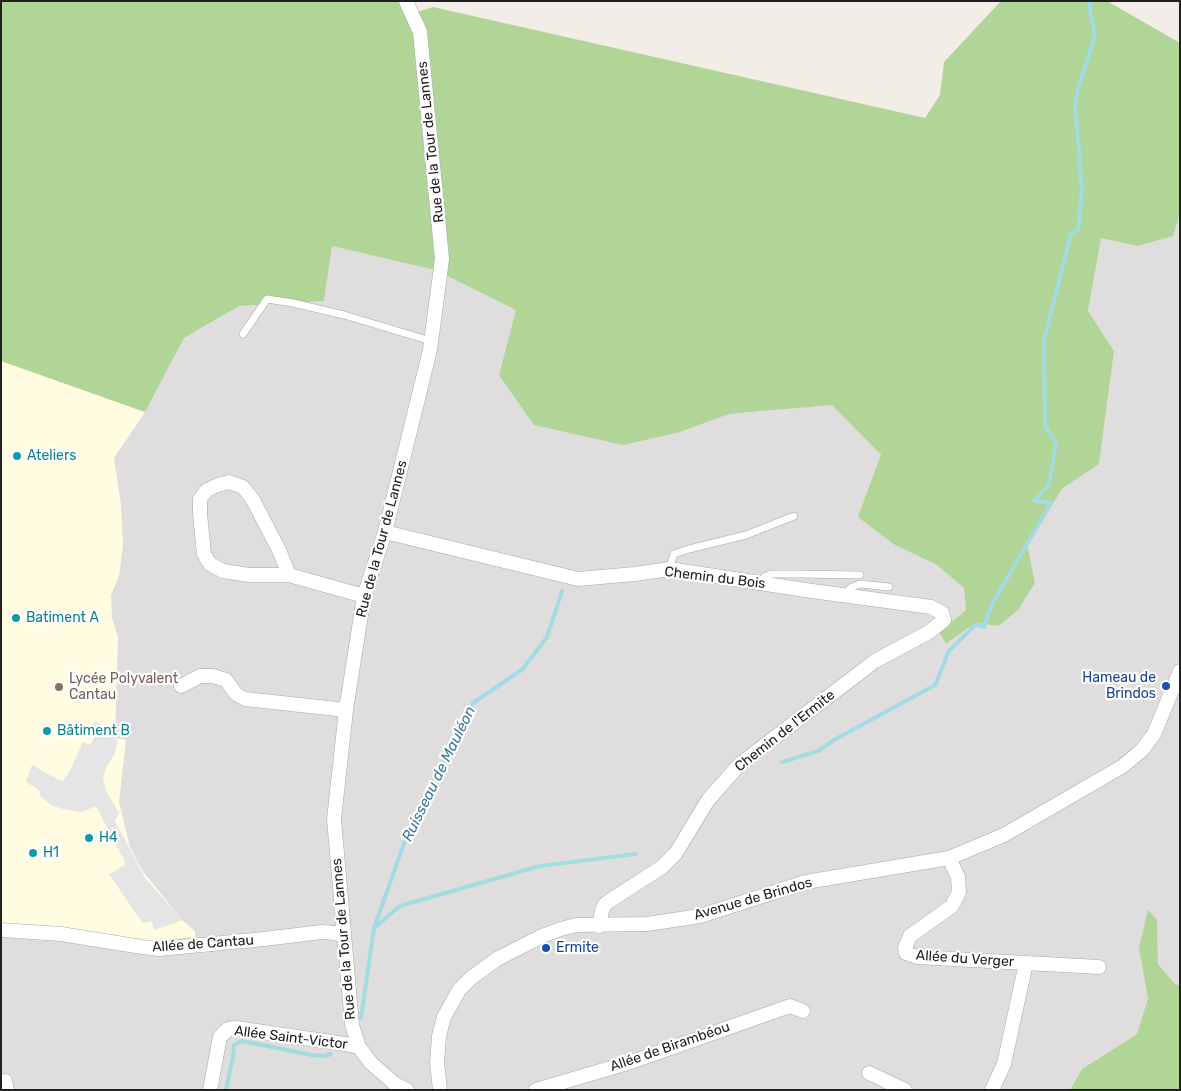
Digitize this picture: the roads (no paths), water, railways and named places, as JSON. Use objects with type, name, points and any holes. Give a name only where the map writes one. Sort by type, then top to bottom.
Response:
[{"type":"street","name":"Rue de la Tour de Lannes","points":[[406,1],[420,32],[442,259],[430,350],[384,532],[364,596],[346,710],[334,819],[352,1025],[358,1047],[371,1063],[395,1084],[407,1090]]},
{"type":"street","points":[[289,575],[279,550],[253,500],[243,487],[229,482],[207,490],[200,499],[200,514],[204,554],[210,564],[223,571],[249,575],[289,575],[364,596]]},
{"type":"street","name":"Chemin du Bois","points":[[384,532],[578,579],[669,569],[930,607]]},
{"type":"street","name":"Chemin de l'Ermite","points":[[599,926],[605,904],[662,867],[676,853],[708,800],[740,764],[875,661],[930,632],[944,620],[942,613],[930,607]]},
{"type":"street","name":"Avenue de Brindos","points":[[440,1090],[437,1063],[439,1036],[444,1017],[459,990],[471,978],[497,959],[542,936],[576,925],[647,924],[700,916],[806,882],[949,858],[1004,835],[1123,766],[1142,750],[1154,734],[1180,672]]},
{"type":"street","points":[[181,686],[200,676],[213,676],[226,680],[236,694],[245,699],[346,710]]},
{"type":"street","name":"Allée du Verger","points":[[949,858],[958,877],[959,892],[952,906],[910,936],[905,948],[906,953],[917,957],[1098,967]]},
{"type":"street","name":"Allée de Cantau","points":[[1,930],[62,934],[159,949],[322,932],[336,933],[344,936]]},
{"type":"street","name":"Allée du Verger","points":[[992,1090],[1004,1064],[1026,963]]},
{"type":"street","name":"Allée de Birambéou","points":[[536,1090],[631,1062],[790,1006],[803,1011]]},
{"type":"street","name":"Allée Saint-Victor","points":[[210,1090],[220,1037],[228,1029],[236,1028],[358,1047]]},
{"type":"street","points":[[869,1073],[905,1090]]},
{"type":"lane","points":[[243,334],[267,299],[293,303],[344,316],[431,341]]},
{"type":"lane","points":[[669,569],[674,554],[746,535],[794,516]]},
{"type":"lane","points":[[762,583],[764,577],[771,574],[860,575]]},
{"type":"lane","points":[[846,596],[850,588],[860,584],[889,587]]},
{"type":"waterway","points":[[782,762],[818,751],[834,740],[935,685],[949,651],[975,625],[984,627],[992,604],[1051,503],[1034,501],[1049,485],[1056,443],[1045,426],[1044,340],[1071,234],[1078,230],[1082,190],[1075,104],[1078,88],[1095,37],[1090,1]]},
{"type":"waterway","name":"Ruisseau de Mauléon","points":[[374,928],[408,832],[473,703],[523,669],[547,637],[562,591]]},
{"type":"waterway","points":[[361,1018],[374,928],[400,906],[540,866],[636,854]]},
{"type":"waterway","points":[[226,1090],[234,1045],[242,1041],[312,1055],[325,1056],[331,1054]]},
{"type":"place","name":"Ateliers","points":[[17,456]]},
{"type":"place","name":"Batiment A","points":[[16,618]]},
{"type":"place","name":"Hameau de Brindos","points":[[1166,686]]},
{"type":"place","name":"Lycée Polyvalent Cantau","points":[[59,687]]},
{"type":"place","name":"Bâtiment B","points":[[47,731]]},
{"type":"place","name":"H4","points":[[89,838]]},
{"type":"place","name":"H1","points":[[33,853]]},
{"type":"place","name":"Ermite","points":[[546,948]]}]
